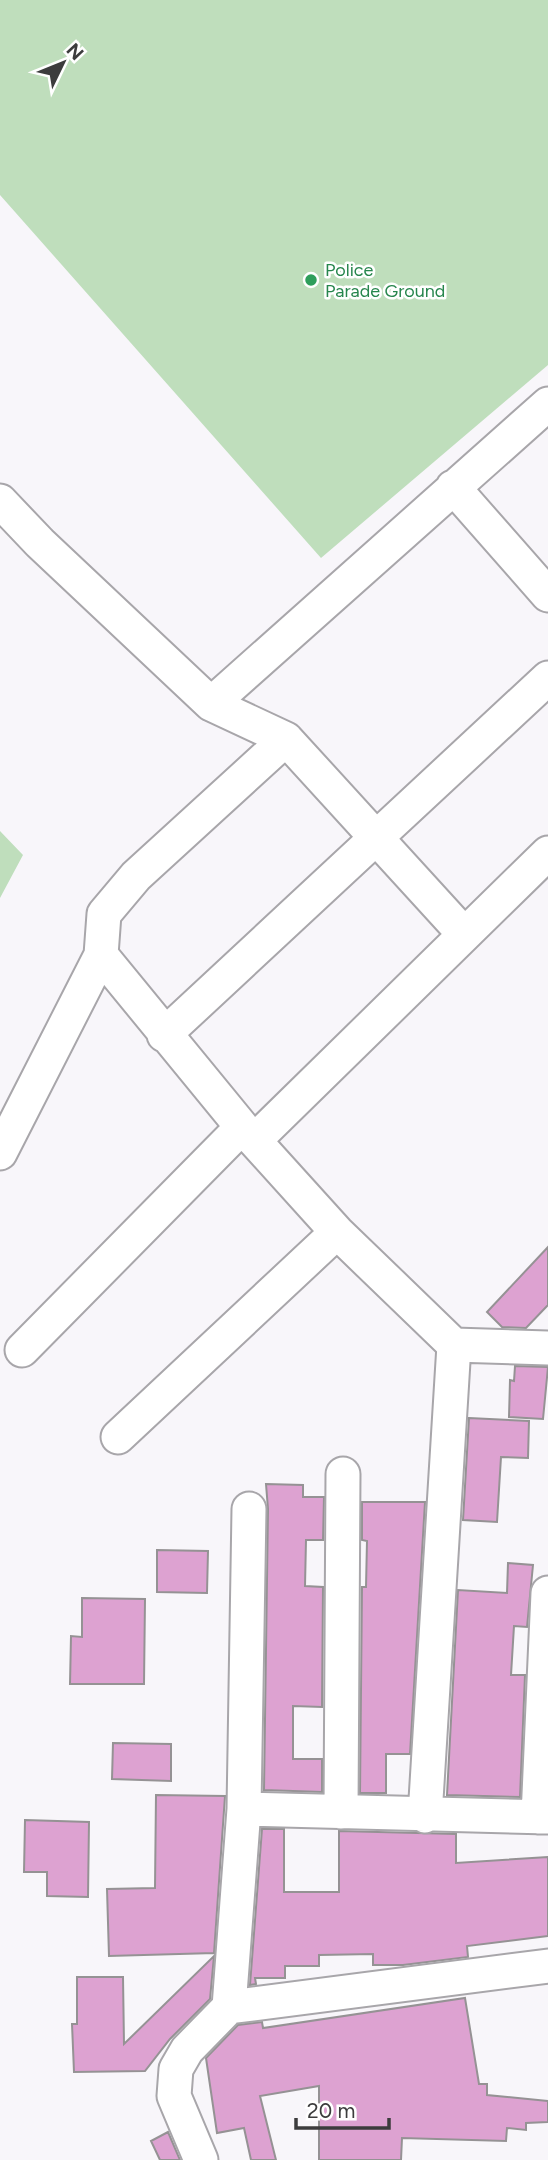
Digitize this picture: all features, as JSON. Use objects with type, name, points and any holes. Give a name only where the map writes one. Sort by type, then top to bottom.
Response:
[{"type":"street","points":[[211,704],[548,404]]},
{"type":"street","points":[[453,487],[548,595]]},
{"type":"street","points":[[0,501],[40,544],[211,704],[286,739],[374,839],[464,934]]},
{"type":"street","points":[[164,1035],[548,678]]},
{"type":"street","points":[[0,1153],[101,956],[104,914],[136,876],[286,739]]},
{"type":"street","points":[[22,1350],[248,1133],[548,853]]},
{"type":"street","points":[[101,956],[164,1035],[337,1232],[454,1345],[548,1348]]},
{"type":"street","points":[[118,1437],[337,1232]]},
{"type":"street","points":[[425,1816],[454,1345]]},
{"type":"street","points":[[341,1812],[343,1474]]},
{"type":"street","points":[[229,2007],[244,1809],[249,1509]]},
{"type":"street","points":[[244,1809],[425,1816],[543,1817],[548,1593]]},
{"type":"street","points":[[201,2160],[174,2096],[176,2069],[187,2050],[229,2007],[548,1966]]},
{"type":"green space","name":"Police Parade Ground","points":[[0,0],[548,0],[548,365],[321,558],[0,195]]},
{"type":"green space","points":[[0,831],[23,855],[0,898]]},
{"type":"building","points":[[548,1247],[548,1305],[526,1328],[502,1327],[487,1312]]},
{"type":"building","points":[[515,1366],[548,1367],[543,1419],[509,1417],[510,1380],[514,1381]]},
{"type":"building","points":[[469,1418],[529,1421],[528,1458],[501,1457],[497,1522],[463,1520]]},
{"type":"building","points":[[266,1484],[303,1485],[303,1497],[324,1497],[323,1540],[306,1540],[305,1586],[323,1587],[322,1707],[293,1706],[293,1759],[322,1759],[322,1792],[264,1790],[268,1509]]},
{"type":"building","points":[[362,1502],[425,1502],[410,1754],[386,1754],[386,1793],[360,1793],[362,1587],[366,1587],[367,1541],[362,1540]]},
{"type":"building","points":[[157,1550],[208,1551],[207,1593],[157,1592]]},
{"type":"building","points":[[508,1563],[533,1565],[527,1627],[514,1626],[511,1675],[525,1675],[520,1797],[447,1795],[458,1590],[507,1593]]},
{"type":"building","points":[[82,1598],[145,1599],[144,1684],[70,1684],[71,1636],[82,1637]]},
{"type":"building","points":[[113,1743],[171,1744],[171,1781],[112,1779]]},
{"type":"building","points":[[156,1795],[225,1796],[214,1953],[109,1956],[107,1889],[155,1888]]},
{"type":"building","points":[[25,1820],[89,1822],[88,1897],[47,1896],[47,1872],[24,1872]]},
{"type":"building","points":[[262,1829],[284,1829],[284,1892],[339,1892],[339,1831],[456,1834],[456,1863],[548,1857],[548,1936],[467,1946],[468,1957],[403,1965],[373,1965],[373,1954],[319,1955],[319,1966],[285,1966],[285,1978],[255,1978],[256,1984],[250,1985]]},
{"type":"building","points":[[214,1956],[210,1999],[170,2039],[145,2071],[74,2072],[72,2024],[77,2024],[77,1977],[123,1977],[124,2044]]},
{"type":"building","points":[[465,1998],[479,2084],[487,2084],[487,2095],[548,2101],[548,2122],[526,2123],[526,2130],[507,2128],[506,2141],[402,2138],[401,2160],[319,2160],[319,2086],[260,2096],[276,2160],[251,2160],[244,2128],[217,2133],[206,2058],[238,2025],[262,2022],[263,2028]]},
{"type":"building","points":[[168,2132],[180,2160],[160,2160],[151,2141]]},
{"type":"place","name":"Police Parade Ground","points":[[311,280]]}]
